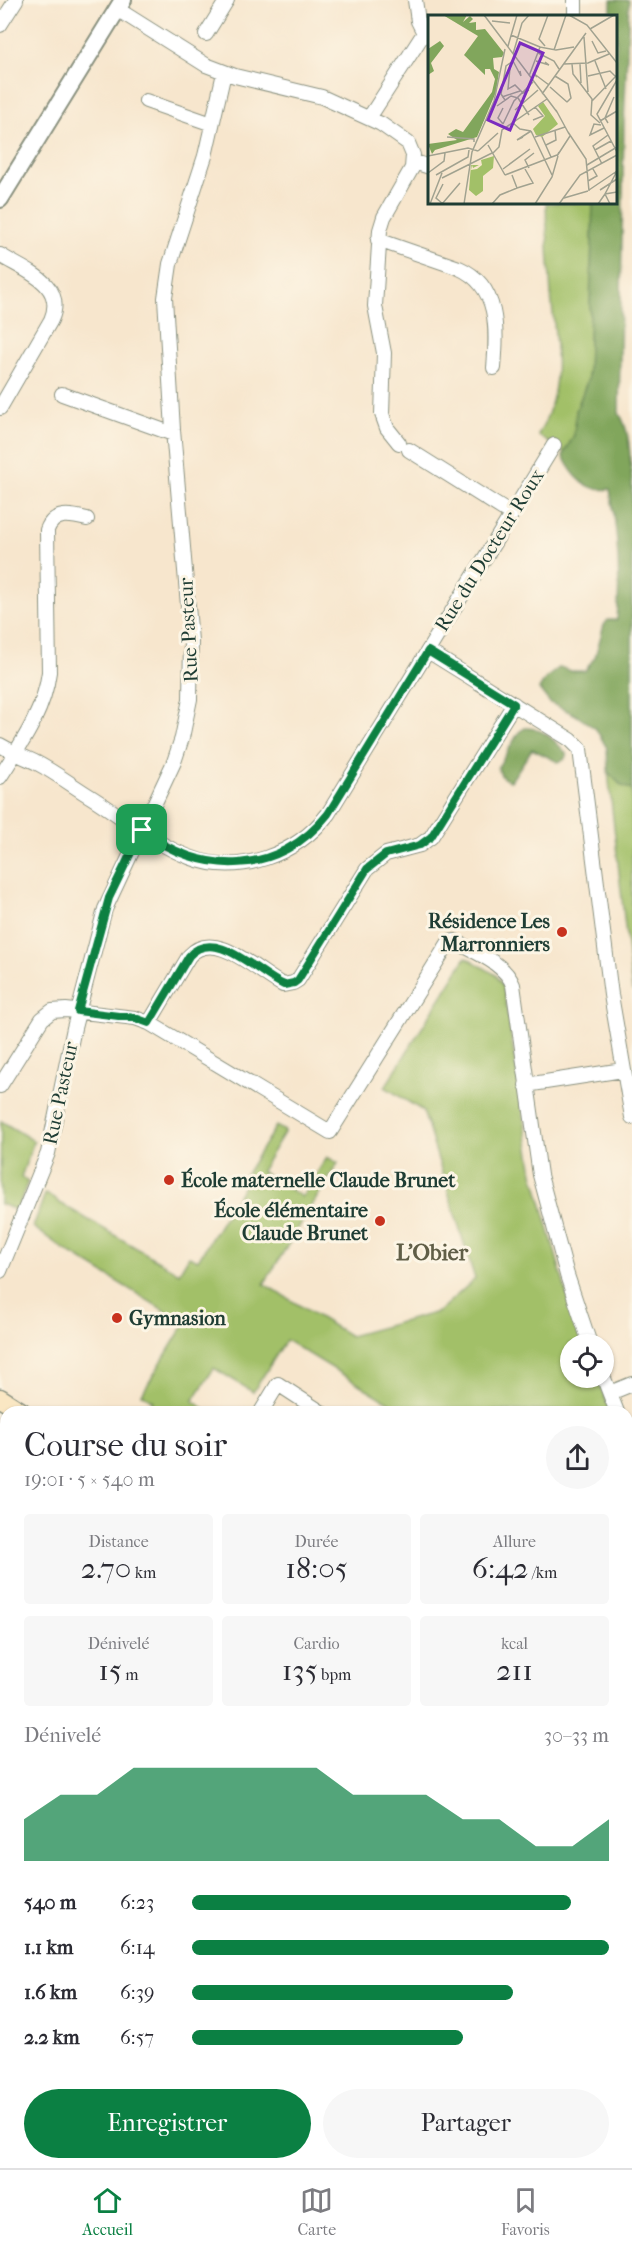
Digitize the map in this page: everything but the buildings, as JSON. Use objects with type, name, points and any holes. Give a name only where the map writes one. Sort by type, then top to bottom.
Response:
[{"type":"street","points":[[0,25],[16,0]]},
{"type":"street","points":[[207,34],[227,0]]},
{"type":"street","points":[[369,118],[427,36],[418,21],[415,0]]},
{"type":"street","points":[[0,198],[120,4],[200,62],[224,73],[310,93],[369,118],[408,143],[414,162],[409,175],[384,217],[378,240],[375,306],[384,352],[382,414],[387,428],[404,446],[512,514]]},
{"type":"street","name":"Rue Pasteur","points":[[0,1271],[50,1144],[78,1011],[109,898],[174,762],[188,713],[192,657],[165,324],[166,288],[170,264],[202,164],[224,73]]},
{"type":"street","points":[[146,101],[212,124]]},
{"type":"street","points":[[414,162],[428,167]]},
{"type":"street","points":[[378,240],[459,268],[472,274],[481,283],[489,299],[495,327],[494,368]]},
{"type":"street","points":[[0,255],[49,286],[56,304],[51,320],[0,408]]},
{"type":"street","points":[[62,394],[173,434]]},
{"type":"street","name":"Rue du Docteur Roux","points":[[0,745],[46,768],[161,843],[189,857],[210,863],[256,861],[293,846],[315,830],[328,814],[554,445]]},
{"type":"street","points":[[0,777],[37,715],[46,694],[48,683],[47,530],[54,520],[64,515],[87,519]]},
{"type":"street","points":[[428,651],[577,744],[582,754],[610,983],[632,1117]]},
{"type":"street","points":[[149,1023],[189,956],[206,946],[222,947],[284,985],[298,980],[367,869],[386,854],[420,845],[431,837],[514,704]]},
{"type":"street","points":[[0,1086],[47,1014],[58,1010],[135,1018],[149,1023],[330,1132],[452,940],[500,968],[510,978],[540,1175],[567,1275],[587,1334]]},
{"type":"street","points":[[526,1085],[623,1070]]},
{"type":"street","points":[[265,1406],[278,1384],[312,1406]]},
{"type":"street","points":[[610,1393],[632,1384]]},
{"type":"street","points":[[608,1388],[615,1406]]},
{"type":"green space","points":[[611,0],[629,0],[624,127],[619,413],[628,438],[632,482],[632,790],[621,785],[608,772],[607,748],[596,729],[574,714],[550,703],[539,689],[546,678],[560,667],[570,671],[585,671],[595,657],[604,625],[608,620],[617,620],[618,554],[610,489],[594,488],[581,481],[563,456],[574,435],[576,411],[588,379],[593,204],[617,204],[617,15],[611,15]]},
{"type":"green space","points":[[546,204],[593,204],[588,379],[576,411],[574,435],[564,453],[538,435],[547,418],[552,401],[557,366]]},
{"type":"green space","points":[[525,728],[532,728],[543,733],[554,740],[567,754],[564,760],[558,762],[532,749],[511,781],[502,776],[498,767],[519,732]]},
{"type":"green space","points":[[608,772],[621,785],[632,790],[632,991]]},
{"type":"green space","points":[[466,957],[496,975],[503,986],[533,1173],[579,1334],[560,1334],[560,1388],[601,1388],[608,1406],[395,1406],[286,1340],[253,1392],[214,1368],[193,1401],[200,1406],[150,1406],[153,1401],[142,1394],[185,1323],[64,1249],[33,1227],[45,1194],[179,1273],[189,1256],[198,1260],[245,1184],[244,1177],[276,1126],[285,1131],[261,1171],[302,1197],[327,1157],[338,1163],[264,1284],[350,1336],[438,1312],[475,1279],[423,1111],[385,1087]]},
{"type":"green space","points":[[1,1121],[34,1141],[21,1177],[28,1181],[17,1210],[0,1204]]},
{"type":"place","name":"Résidence Les Marronniers","points":[[562,932]]},
{"type":"place","name":"École maternelle Claude Brunet","points":[[169,1180]]},
{"type":"place","name":"École élémentaire Claude Brunet","points":[[380,1221]]},
{"type":"place","name":"Gymnasion","points":[[117,1318]]},
{"type":"district","name":"L'Obier","points":[[432,1252]]},
{"type":"route","points":[[428,651],[514,704],[431,837],[420,845],[395,850],[372,863],[301,976],[294,983],[284,985],[222,947],[211,945],[199,948],[189,956],[149,1023],[135,1018],[78,1011],[105,909],[142,830],[161,843],[189,857],[210,863],[256,861],[288,849],[315,830],[328,814],[428,651]]}]
